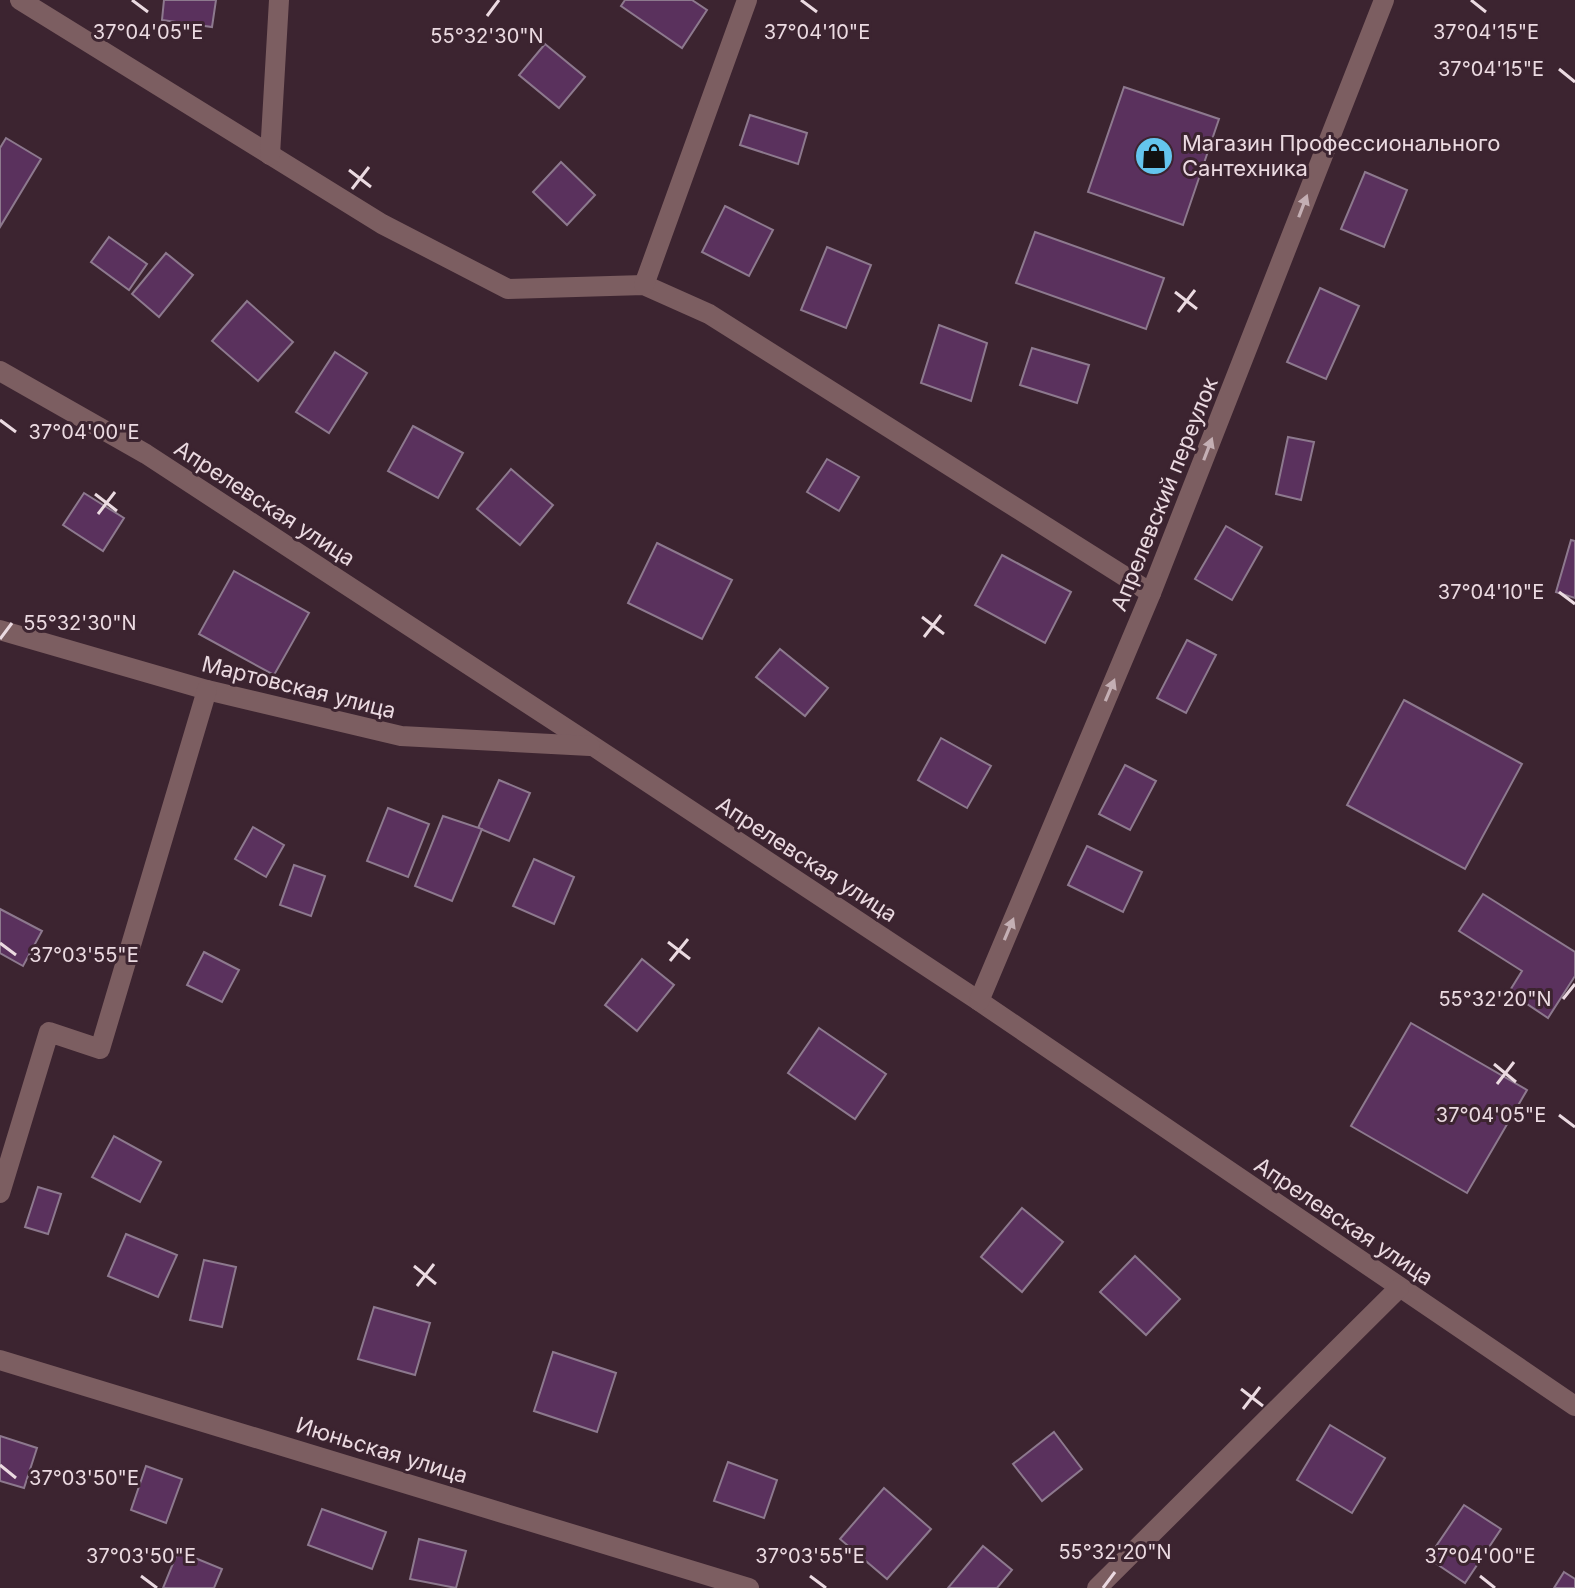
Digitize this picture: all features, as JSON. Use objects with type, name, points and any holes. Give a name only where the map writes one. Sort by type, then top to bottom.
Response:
[{"type":"street","points":[[20,0],[382,224],[508,289],[644,285],[709,314],[1151,593]]},
{"type":"street","points":[[270,155],[279,0]]},
{"type":"street","points":[[644,285],[747,0]]},
{"type":"street","name":"Апрелевский переулок","points":[[979,1001],[1151,593],[1384,0]]},
{"type":"street","name":"Апрелевская улица","points":[[0,371],[146,454],[593,746],[979,1001],[1575,1406]]},
{"type":"street","name":"Мартовская улица","points":[[0,630],[207,690],[401,736],[593,746]]},
{"type":"street","points":[[0,1193],[49,1032],[100,1049],[207,690]]},
{"type":"street","points":[[1097,1588],[1399,1288]]},
{"type":"street","name":"Июньская улица","points":[[0,1360],[749,1588]]},
{"type":"building","points":[[164,0],[216,0],[212,27],[162,20]]},
{"type":"building","points":[[625,0],[692,0],[707,10],[682,48],[621,6]]},
{"type":"building","points":[[545,44],[585,77],[559,108],[519,75]]},
{"type":"building","name":"Магазин Профессионального Сантехника","points":[[1124,87],[1219,119],[1183,225],[1088,192]]},
{"type":"building","points":[[750,115],[807,133],[798,164],[740,145]]},
{"type":"building","points":[[6,138],[41,159],[0,227],[0,148]]},
{"type":"building","points":[[561,162],[595,195],[567,225],[533,192]]},
{"type":"building","points":[[1365,172],[1407,190],[1384,247],[1341,229]]},
{"type":"building","points":[[725,206],[773,230],[749,276],[702,252]]},
{"type":"building","points":[[1035,232],[1164,278],[1146,329],[1016,283]]},
{"type":"building","points":[[109,237],[147,264],[129,290],[91,262]]},
{"type":"building","points":[[827,247],[871,265],[846,328],[801,310]]},
{"type":"building","points":[[166,253],[193,275],[159,317],[132,294]]},
{"type":"building","points":[[1320,288],[1359,306],[1326,379],[1287,362]]},
{"type":"building","points":[[247,301],[293,342],[258,381],[212,341]]},
{"type":"building","points":[[939,325],[987,343],[971,401],[921,383]]},
{"type":"building","points":[[1032,348],[1089,365],[1077,403],[1020,385]]},
{"type":"building","points":[[335,352],[367,373],[329,433],[296,412]]},
{"type":"building","points":[[413,426],[463,453],[438,498],[388,471]]},
{"type":"building","points":[[1288,437],[1314,442],[1301,500],[1276,494]]},
{"type":"building","points":[[827,459],[859,477],[839,511],[807,492]]},
{"type":"building","points":[[511,469],[553,505],[520,545],[477,509]]},
{"type":"building","points":[[84,493],[124,518],[103,551],[63,525]]},
{"type":"building","points":[[1226,526],[1262,547],[1232,600],[1195,579]]},
{"type":"building","points":[[1571,540],[1575,541],[1575,598],[1556,592]]},
{"type":"building","points":[[657,543],[732,580],[702,639],[628,603]]},
{"type":"building","points":[[1002,555],[1071,592],[1045,643],[975,605]]},
{"type":"building","points":[[234,571],[309,613],[274,675],[199,634]]},
{"type":"building","points":[[1187,640],[1216,655],[1186,713],[1157,698]]},
{"type":"building","points":[[780,649],[828,688],[805,716],[756,677]]},
{"type":"building","points":[[1404,700],[1522,764],[1465,869],[1347,805]]},
{"type":"building","points":[[941,738],[991,766],[967,808],[918,780]]},
{"type":"building","points":[[1125,765],[1156,781],[1130,830],[1099,814]]},
{"type":"building","points":[[499,780],[530,793],[509,841],[478,828]]},
{"type":"building","points":[[388,808],[429,824],[408,877],[367,861]]},
{"type":"building","points":[[443,816],[482,829],[452,901],[415,886]]},
{"type":"building","points":[[253,827],[284,845],[266,877],[235,859]]},
{"type":"building","points":[[1087,846],[1142,872],[1123,912],[1068,885]]},
{"type":"building","points":[[534,859],[574,877],[554,924],[513,906]]},
{"type":"building","points":[[294,865],[325,876],[311,916],[280,905]]},
{"type":"building","points":[[1483,894],[1575,952],[1575,976],[1548,1018],[1509,992],[1522,971],[1459,931]]},
{"type":"building","points":[[0,909],[42,931],[23,966],[0,953]]},
{"type":"building","points":[[204,952],[239,970],[222,1002],[187,985]]},
{"type":"building","points":[[642,959],[674,985],[637,1031],[605,1005]]},
{"type":"building","points":[[1411,1023],[1527,1090],[1467,1193],[1351,1126]]},
{"type":"building","points":[[819,1028],[886,1074],[855,1119],[788,1073]]},
{"type":"building","points":[[114,1136],[161,1162],[140,1202],[92,1177]]},
{"type":"building","points":[[38,1187],[61,1194],[48,1234],[25,1227]]},
{"type":"building","points":[[1022,1208],[1063,1242],[1022,1292],[981,1257]]},
{"type":"building","points":[[126,1234],[177,1255],[158,1297],[108,1276]]},
{"type":"building","points":[[1135,1256],[1180,1299],[1146,1335],[1100,1292]]},
{"type":"building","points":[[204,1260],[236,1267],[222,1327],[190,1320]]},
{"type":"building","points":[[374,1307],[430,1323],[415,1375],[358,1359]]},
{"type":"building","points":[[553,1352],[616,1373],[597,1432],[534,1411]]},
{"type":"building","points":[[1330,1425],[1385,1458],[1352,1513],[1297,1480]]},
{"type":"building","points":[[1054,1432],[1082,1469],[1042,1501],[1013,1464]]},
{"type":"building","points":[[0,1436],[37,1448],[24,1488],[0,1481]]},
{"type":"building","points":[[728,1462],[777,1480],[764,1518],[714,1501]]},
{"type":"building","points":[[146,1466],[182,1479],[166,1523],[131,1510]]},
{"type":"building","points":[[884,1488],[931,1529],[887,1579],[840,1539]]},
{"type":"building","points":[[1464,1505],[1501,1529],[1465,1583],[1428,1558]]},
{"type":"building","points":[[322,1509],[386,1532],[372,1569],[308,1545]]},
{"type":"building","points":[[419,1539],[466,1551],[456,1588],[410,1579]]},
{"type":"building","points":[[983,1546],[1012,1570],[997,1588],[948,1588]]},
{"type":"building","points":[[178,1551],[222,1569],[214,1588],[163,1588]]},
{"type":"building","points":[[1564,1572],[1575,1579],[1575,1588],[1554,1588]]},
{"type":"place","name":"Магазин Профессионального Сантехника","points":[[1154,156]]}]
